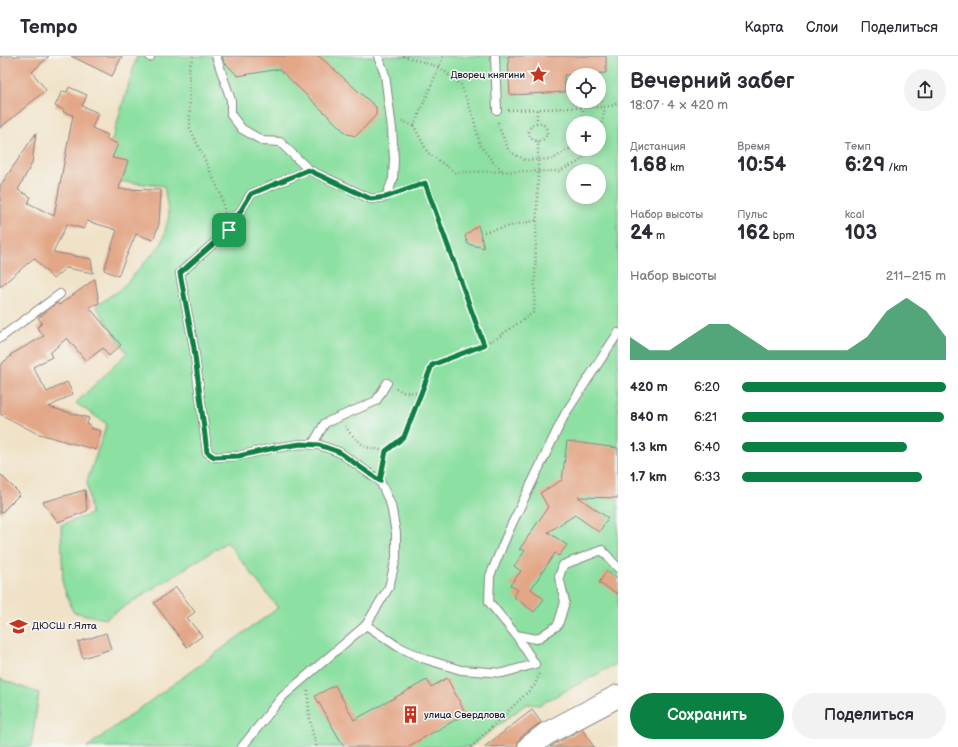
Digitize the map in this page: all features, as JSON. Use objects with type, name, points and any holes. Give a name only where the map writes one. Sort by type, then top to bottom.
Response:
[{"type":"main road","points":[[529,747],[546,734],[618,696]]},
{"type":"lane","points":[[216,56],[231,100],[231,115],[242,129],[262,141],[280,142],[308,170],[371,199],[386,197],[394,179],[392,129],[385,75],[378,56]]},
{"type":"lane","points":[[496,56],[497,110]]},
{"type":"lane","points":[[242,747],[282,697],[366,625],[389,587],[396,558],[396,533],[391,505],[380,481],[339,452],[319,445],[301,444],[274,448],[239,456],[214,457],[207,452],[194,348],[180,273],[229,230],[251,194],[308,170]]},
{"type":"lane","points":[[0,338],[60,294]]},
{"type":"lane","points":[[366,625],[397,646],[425,659],[461,670],[503,673],[535,664],[516,636],[489,602],[490,576],[509,530],[565,414],[618,333]]},
{"type":"lane","points":[[312,445],[325,423],[376,401],[387,383]]},
{"type":"lane","points":[[516,636],[537,639],[558,624],[565,602],[559,577],[563,565],[602,550],[618,568]]},
{"type":"path","points":[[193,56],[189,69],[190,128],[221,195],[229,230]]},
{"type":"path","points":[[403,56],[439,66],[461,85],[473,116],[480,145],[493,162],[504,172]]},
{"type":"path","points":[[414,126],[443,56]]},
{"type":"path","points":[[606,108],[618,102]]},
{"type":"path","points":[[566,151],[553,159],[538,160],[525,160],[509,151],[498,125],[497,110],[583,108],[583,116]]},
{"type":"path","points":[[603,116],[605,108]]},
{"type":"path","points":[[537,110],[537,122]]},
{"type":"path","points":[[401,121],[414,126],[428,153],[455,172],[559,171],[579,162],[584,156]]},
{"type":"path","points":[[537,122],[542,123],[546,127],[547,131],[543,140],[538,141],[533,140],[528,132],[533,124],[537,122]]},
{"type":"path","points":[[380,481],[386,451],[404,437],[432,365],[484,345],[497,338],[534,312],[538,141]]},
{"type":"path","points":[[386,197],[425,183],[484,345]]},
{"type":"path","points":[[484,232],[537,220]]},
{"type":"path","points":[[387,383],[403,392],[421,393]]},
{"type":"path","points":[[339,417],[350,433],[365,447],[386,451]]},
{"type":"path","points":[[471,747],[535,685],[540,674],[535,664]]},
{"type":"path","points":[[308,674],[308,704],[311,732],[317,747]]},
{"type":"green space","points":[[137,56],[618,56],[618,663],[539,705],[526,704],[470,747],[87,747],[278,608],[227,542],[105,619],[73,612],[63,585],[61,525],[91,514],[87,481],[107,424],[76,403],[127,353],[96,306],[122,288],[162,243],[169,216],[164,186],[116,181],[107,157]]},
{"type":"green space","points":[[0,679],[39,693],[31,747],[0,747]]},
{"type":"building","points":[[0,56],[49,56],[32,72],[46,90],[0,128]]},
{"type":"building","points":[[71,56],[122,56],[112,76]]},
{"type":"building","points":[[222,56],[319,56],[376,107],[376,115],[356,136],[347,134],[279,69],[238,76],[224,62]]},
{"type":"building","points":[[508,56],[606,56],[606,68],[566,68],[566,75],[564,75],[565,92],[510,95]]},
{"type":"building","points":[[69,87],[87,95],[82,106],[98,113],[92,128],[108,135],[106,139],[118,144],[112,158],[128,161],[119,189],[161,190],[159,224],[153,240],[136,234],[118,276],[104,270],[117,230],[87,221],[84,229],[67,224],[53,252],[91,259],[93,273],[66,268],[53,279],[34,258],[0,287],[0,186],[36,133],[32,163],[18,190],[31,197],[28,203],[54,216],[73,115],[63,112],[64,110],[55,106],[62,91],[67,92]]},
{"type":"building","points":[[478,225],[484,248],[468,244],[465,236]]},
{"type":"building","points":[[95,279],[99,303],[89,307],[121,345],[109,356],[103,348],[86,361],[67,338],[50,353],[52,357],[33,367],[47,392],[67,382],[73,394],[49,407],[89,418],[87,424],[91,426],[90,428],[101,431],[96,450],[36,433],[0,414],[0,365],[11,356],[10,355],[44,336],[37,328],[42,323],[38,318],[57,303],[59,305]]},
{"type":"building","points":[[567,441],[618,448],[618,498],[578,497],[608,518],[599,532],[575,515],[548,532],[567,545],[559,556],[555,553],[531,589],[544,599],[534,612],[513,596],[518,590],[510,585],[521,571],[514,566],[525,551],[521,549],[519,550],[548,507],[540,493],[562,480]]},
{"type":"building","points":[[0,474],[20,494],[0,514]]},
{"type":"building","points":[[85,490],[87,511],[58,522],[43,502]]},
{"type":"building","points":[[606,571],[618,578],[618,594],[599,583]]},
{"type":"building","points":[[176,587],[195,612],[187,618],[202,636],[187,647],[154,603]]},
{"type":"building","points":[[106,633],[111,649],[83,658],[78,642]]},
{"type":"building","points":[[447,678],[466,714],[407,747],[344,747],[315,696],[335,685],[354,720],[427,680],[431,687]]},
{"type":"building","points":[[532,710],[541,722],[521,737],[517,746],[484,747]]},
{"type":"building","points":[[582,729],[594,747],[550,747],[553,745]]},
{"type":"place","name":"Дворец княгини","points":[[538,75]]},
{"type":"place","name":"ДЮСШ г.Ялта","points":[[19,626]]},
{"type":"place","name":"улица Свердлова","points":[[411,715]]},
{"type":"route","points":[[308,170],[371,199],[386,197],[425,183],[484,345],[432,365],[404,437],[386,451],[380,481],[339,452],[319,445],[301,444],[274,448],[239,456],[214,457],[207,452],[194,348],[180,273],[229,230],[251,194],[308,170]]}]
